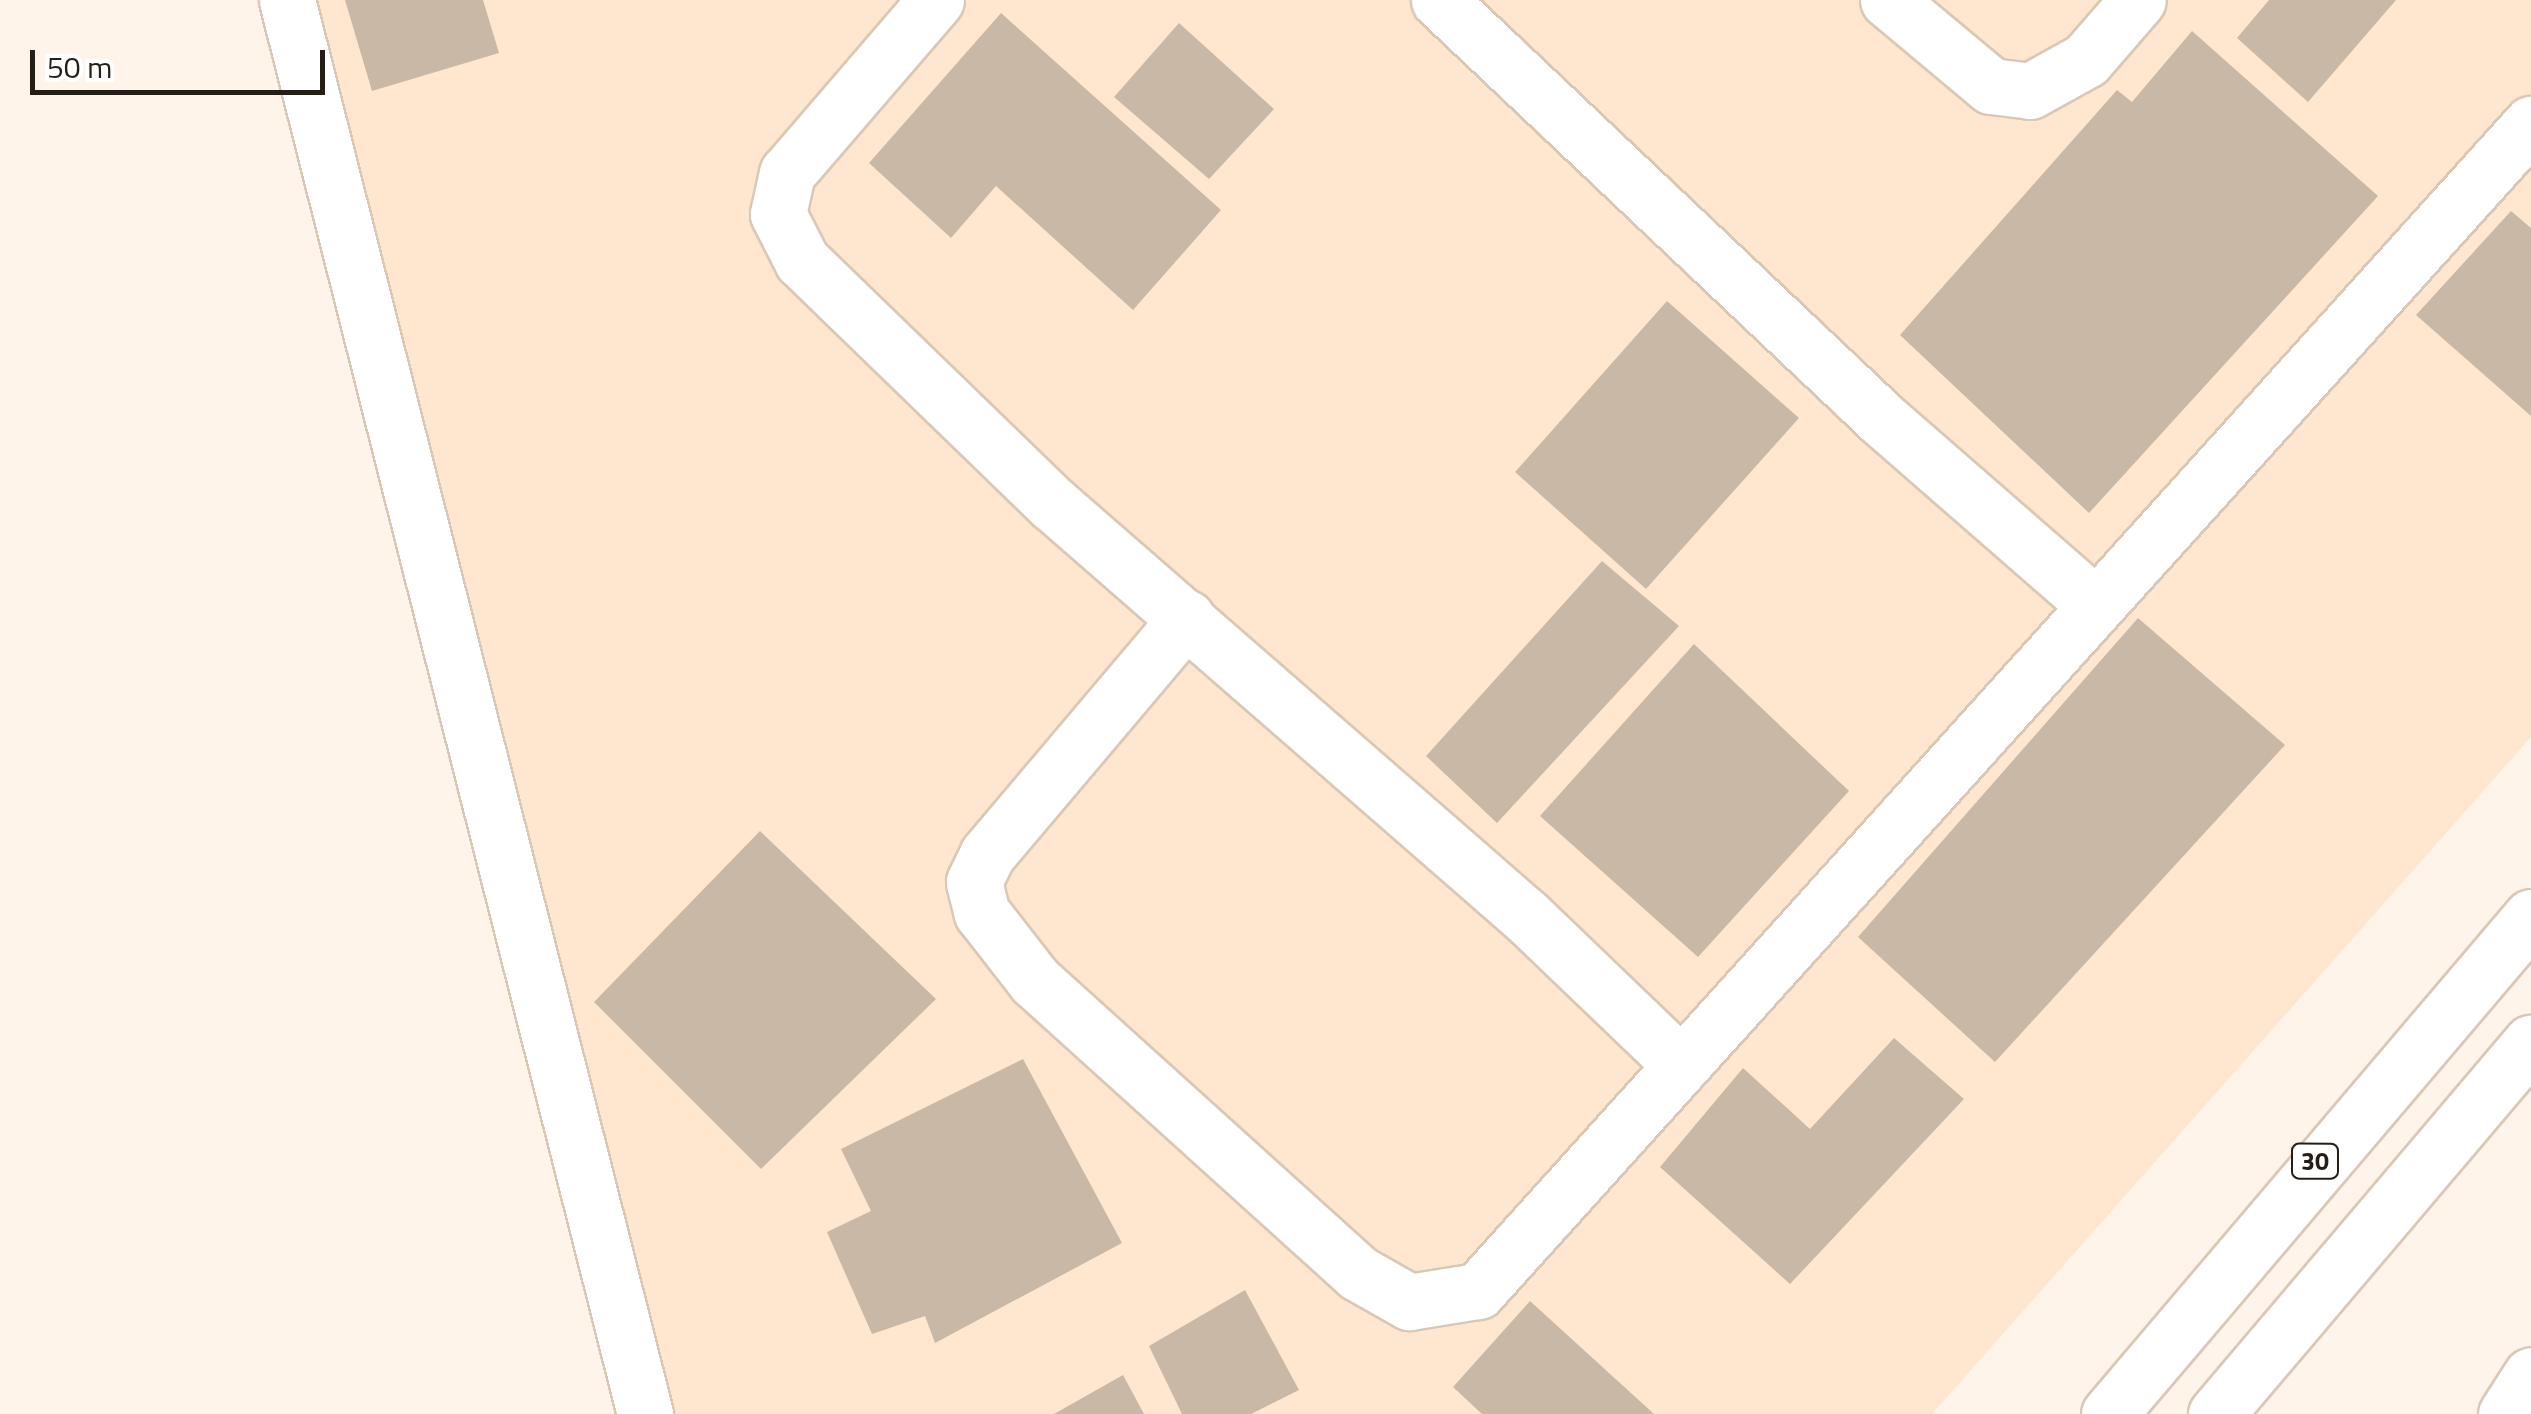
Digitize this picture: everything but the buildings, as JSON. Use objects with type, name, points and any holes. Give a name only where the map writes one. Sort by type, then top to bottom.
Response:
[{"type":"main road","points":[[286,0],[645,1414]]},
{"type":"main road","points":[[936,0],[786,173],[778,214],[802,261],[864,323],[1677,1061]]},
{"type":"main road","points":[[1888,0],[1992,86],[2030,92],[2086,60],[2138,0]]},
{"type":"main road","points":[[1462,7],[1882,419],[2094,604]]},
{"type":"main road","points":[[1187,618],[986,856],[975,890],[989,928],[1035,981],[1300,1224],[1409,1302],[1478,1290],[1677,1061],[1872,861],[2094,604],[2531,124]]},
{"type":"main road","name":"30","points":[[2109,1414],[2531,917]]},
{"type":"main road","points":[[2216,1414],[2531,1044]]},
{"type":"main road","points":[[2506,1414],[2531,1375]]},
{"type":"shaded area","points":[[309,0],[2531,0],[2531,737],[1932,1414],[670,1414]]}]
